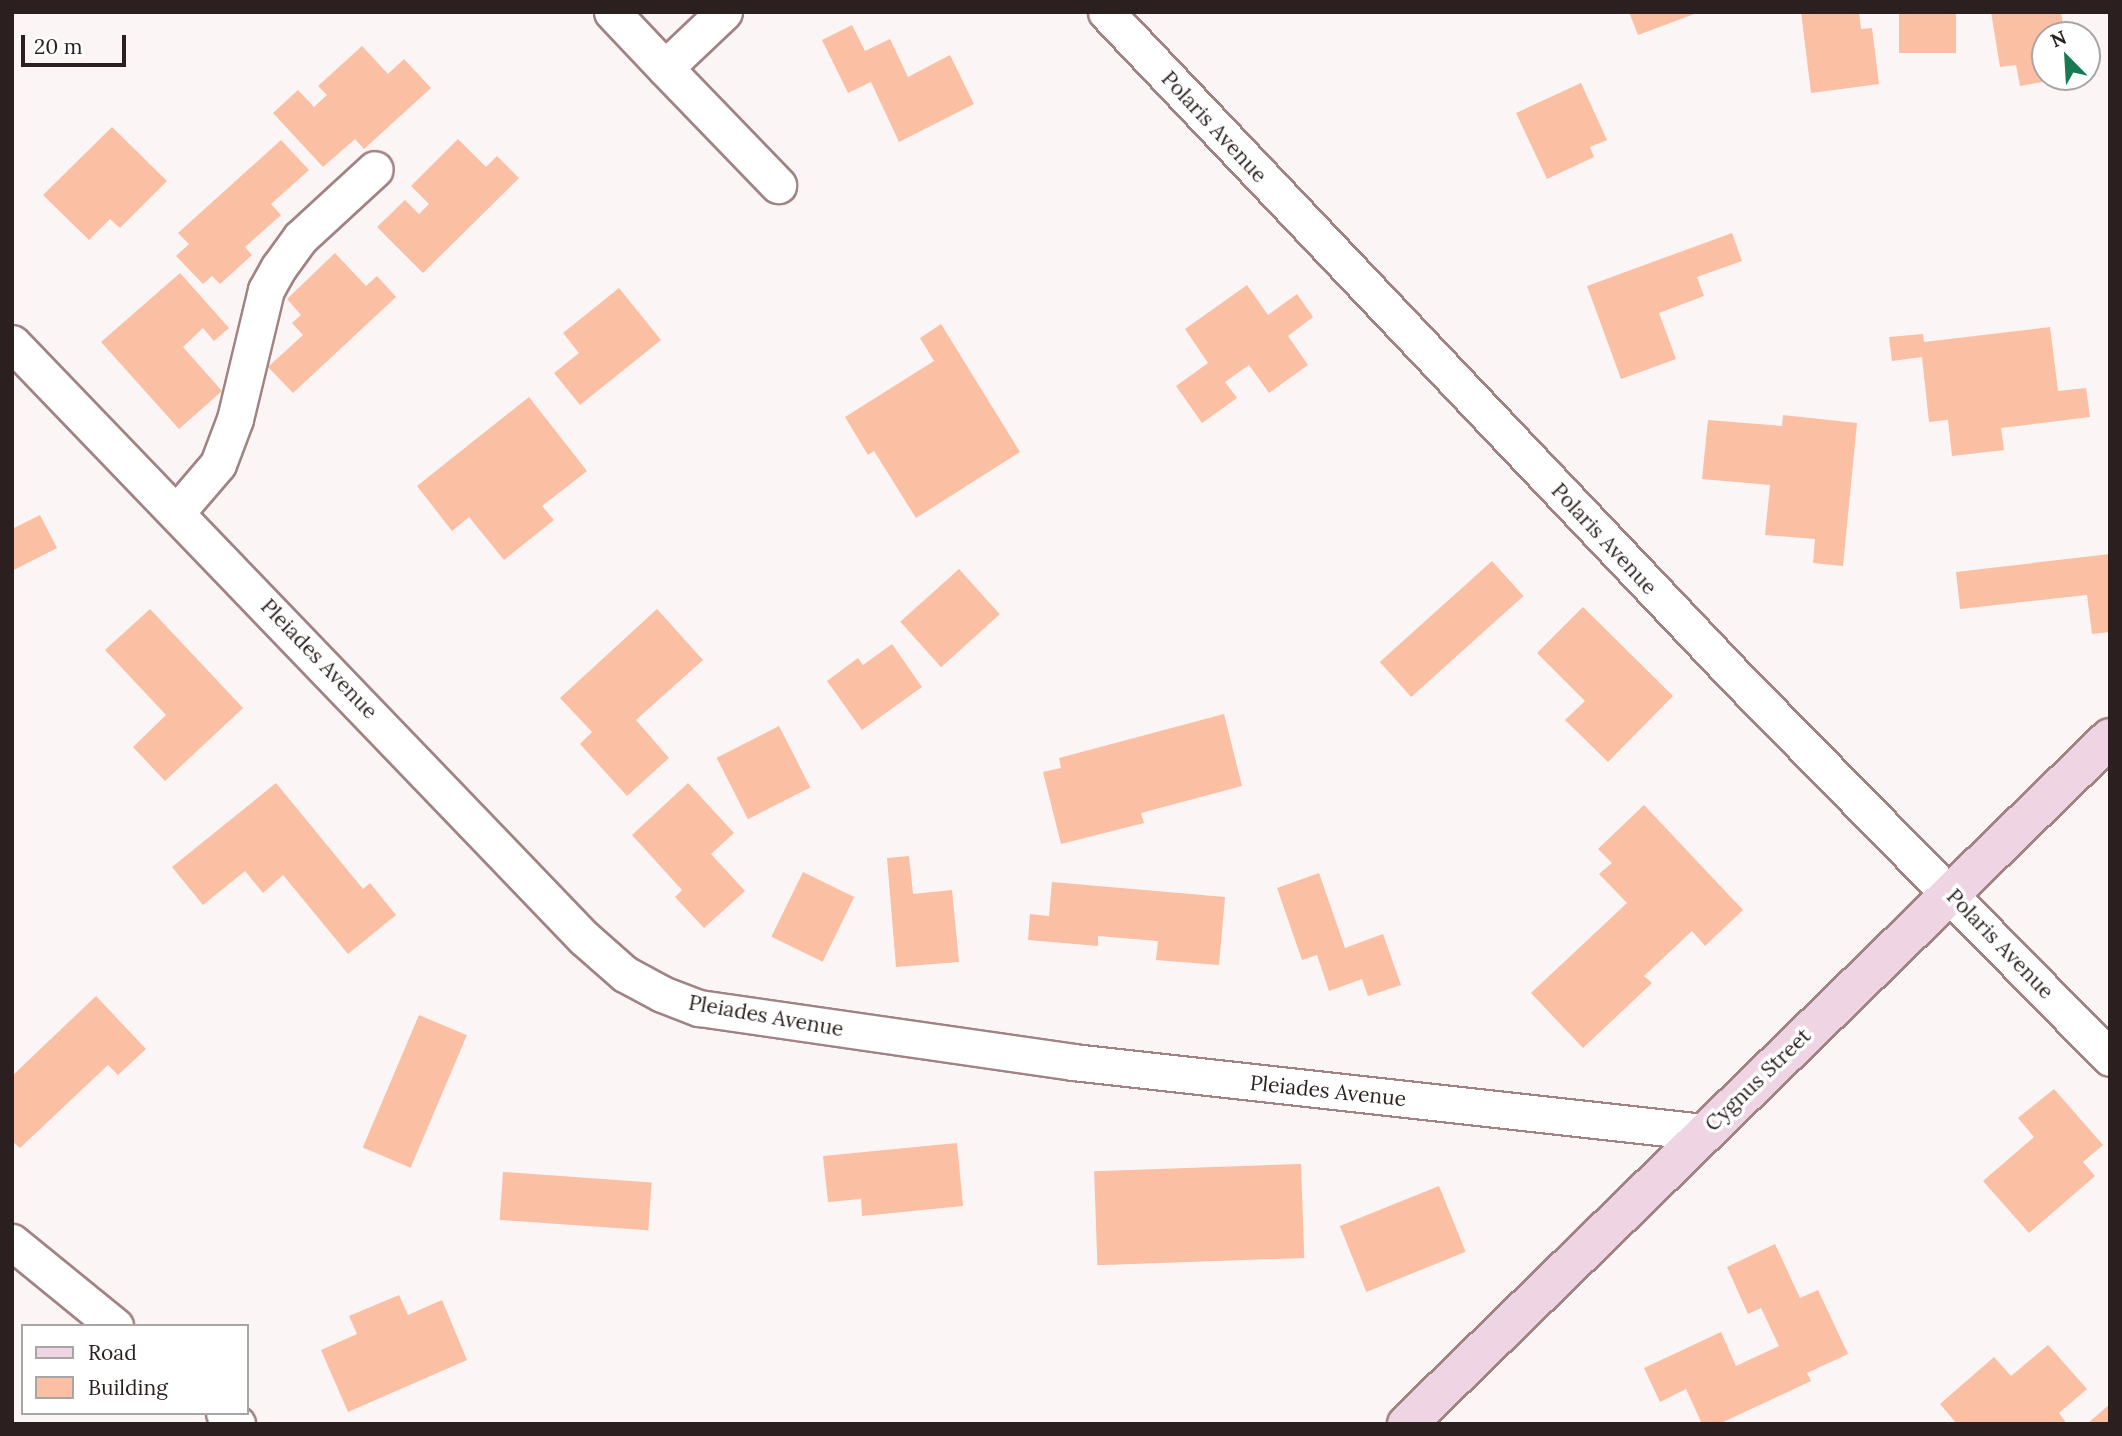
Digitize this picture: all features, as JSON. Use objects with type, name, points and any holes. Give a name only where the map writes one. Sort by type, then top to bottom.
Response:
[{"type":"street","points":[[612,12],[778,185]]},
{"type":"street","points":[[665,68],[724,12]]},
{"type":"street","name":"Polaris Avenue","points":[[1106,12],[1735,676],[2110,1058]]},
{"type":"street","points":[[177,512],[218,464],[235,419],[266,290],[279,267],[301,237],[376,169]]},
{"type":"street","name":"Pleiades Avenue","points":[[12,343],[584,938],[625,974],[662,994],[699,1009],[1073,1062],[1703,1132]]},
{"type":"street","name":"Cygnus Street","points":[[1407,1424],[1703,1132],[1952,895],[2110,738]]},
{"type":"street","points":[[12,1242],[114,1324]]},
{"type":"building","points":[[1629,12],[1697,12],[1697,13],[1638,35]]},
{"type":"building","points":[[1801,12],[1859,12],[1861,29],[1872,28],[1879,84],[1811,93]]},
{"type":"building","points":[[1899,12],[1956,12],[1956,53],[1899,53]]},
{"type":"building","points":[[1991,12],[2061,12],[2063,21],[2031,21],[2031,84],[2020,86],[2016,65],[2000,67]]},
{"type":"building","points":[[852,25],[865,51],[890,39],[908,77],[950,55],[974,104],[899,142],[871,82],[848,93],[822,40]]},
{"type":"building","points":[[362,46],[388,74],[404,59],[431,88],[364,149],[355,139],[323,167],[273,113],[298,90],[314,107],[327,95],[318,86]]},
{"type":"building","points":[[1581,83],[1607,140],[1590,147],[1594,157],[1547,179],[1516,113]]},
{"type":"building","points":[[112,127],[167,181],[120,228],[110,219],[89,240],[43,195]]},
{"type":"building","points":[[458,139],[486,167],[497,156],[519,178],[423,273],[377,227],[405,200],[419,214],[429,204],[411,186]]},
{"type":"building","points":[[281,140],[309,170],[271,204],[281,215],[245,247],[252,255],[220,284],[212,276],[203,284],[176,256],[189,244],[178,233]]},
{"type":"building","points":[[1732,233],[1742,261],[1697,277],[1704,296],[1659,313],[1676,359],[1621,379],[1587,286]]},
{"type":"building","points":[[335,253],[366,286],[377,276],[396,297],[293,393],[268,367],[303,335],[292,323],[301,315],[287,299]]},
{"type":"building","points":[[180,273],[229,328],[214,341],[203,328],[183,347],[222,391],[179,429],[101,342]]},
{"type":"building","points":[[1247,285],[1268,315],[1297,294],[1313,317],[1288,336],[1308,365],[1269,393],[1249,365],[1225,382],[1237,398],[1202,423],[1176,386],[1208,363],[1185,329]]},
{"type":"building","points":[[619,288],[661,340],[580,405],[554,373],[579,353],[563,333]]},
{"type":"building","points":[[941,324],[1020,452],[916,518],[874,451],[868,455],[845,417],[934,361],[920,338]]},
{"type":"building","points":[[2050,327],[2058,391],[2086,388],[2090,417],[2001,428],[2004,450],[1952,456],[1948,420],[1929,422],[1922,357],[1892,361],[1889,337],[1923,334],[1924,342]]},
{"type":"building","points":[[529,397],[587,471],[542,506],[554,520],[504,560],[469,517],[452,531],[417,486]]},
{"type":"building","points":[[1783,415],[1857,423],[1843,566],[1813,563],[1815,539],[1765,535],[1770,485],[1702,479],[1708,420],[1782,426]]},
{"type":"building","points":[[40,515],[57,548],[12,571],[12,529]]},
{"type":"building","points":[[2110,554],[2110,632],[2092,634],[2087,595],[1960,609],[1956,572]]},
{"type":"building","points":[[1492,561],[1523,596],[1411,697],[1380,662]]},
{"type":"building","points":[[959,569],[1000,614],[941,667],[900,622]]},
{"type":"building","points":[[1583,607],[1673,696],[1608,762],[1565,720],[1585,701],[1537,653]]},
{"type":"building","points":[[150,609],[243,708],[165,781],[133,747],[166,715],[105,650]]},
{"type":"building","points":[[657,609],[703,660],[636,720],[669,758],[627,796],[580,744],[592,732],[560,698]]},
{"type":"building","points":[[892,644],[922,687],[862,730],[827,681],[858,658],[863,665]]},
{"type":"building","points":[[1224,714],[1242,786],[1141,813],[1144,823],[1061,844],[1043,772],[1061,768],[1059,758]]},
{"type":"building","points":[[779,726],[810,787],[748,819],[717,758]]},
{"type":"building","points":[[276,783],[363,889],[370,883],[396,915],[348,954],[283,875],[263,893],[245,871],[203,905],[172,867]]},
{"type":"building","points":[[688,783],[734,833],[711,854],[745,891],[704,928],[675,897],[682,890],[632,835]]},
{"type":"building","points":[[1644,805],[1743,910],[1705,946],[1692,931],[1644,976],[1652,983],[1583,1048],[1531,993],[1627,903],[1599,874],[1612,863],[1598,849]]},
{"type":"building","points":[[909,856],[913,894],[952,890],[959,962],[896,967],[887,858]]},
{"type":"building","points":[[803,872],[854,897],[823,962],[771,937]]},
{"type":"building","points":[[1319,873],[1345,948],[1383,934],[1401,985],[1368,996],[1362,979],[1329,991],[1317,955],[1302,960],[1277,888]]},
{"type":"building","points":[[1052,882],[1225,897],[1219,965],[1156,960],[1158,941],[1098,936],[1098,946],[1028,940],[1030,914],[1049,916]]},
{"type":"building","points":[[96,996],[146,1049],[118,1075],[108,1065],[20,1148],[12,1141],[12,1076]]},
{"type":"building","points":[[419,1015],[467,1035],[411,1168],[363,1148]]},
{"type":"building","points":[[2054,1089],[2103,1145],[2083,1162],[2095,1176],[2029,1233],[1983,1181],[2034,1137],[2018,1118]]},
{"type":"building","points":[[957,1143],[963,1206],[862,1216],[861,1199],[828,1202],[823,1156]]},
{"type":"building","points":[[1301,1164],[1304,1258],[1097,1265],[1094,1171]]},
{"type":"building","points":[[503,1172],[652,1182],[648,1230],[500,1220]]},
{"type":"building","points":[[1439,1186],[1466,1252],[1366,1292],[1340,1226]]},
{"type":"building","points":[[1775,1244],[1800,1298],[1818,1290],[1848,1354],[1807,1373],[1811,1381],[1719,1424],[1702,1424],[1686,1389],[1660,1402],[1644,1368],[1721,1332],[1736,1366],[1779,1346],[1761,1308],[1748,1314],[1727,1267]]},
{"type":"building","points":[[399,1295],[408,1315],[442,1300],[467,1360],[348,1412],[321,1350],[357,1334],[349,1316]]},
{"type":"building","points":[[2048,1345],[2087,1389],[2059,1413],[2067,1424],[1957,1424],[1940,1404],[1994,1357],[2011,1376]]},
{"type":"building","points":[[2110,1404],[2110,1424],[2087,1424]]}]
